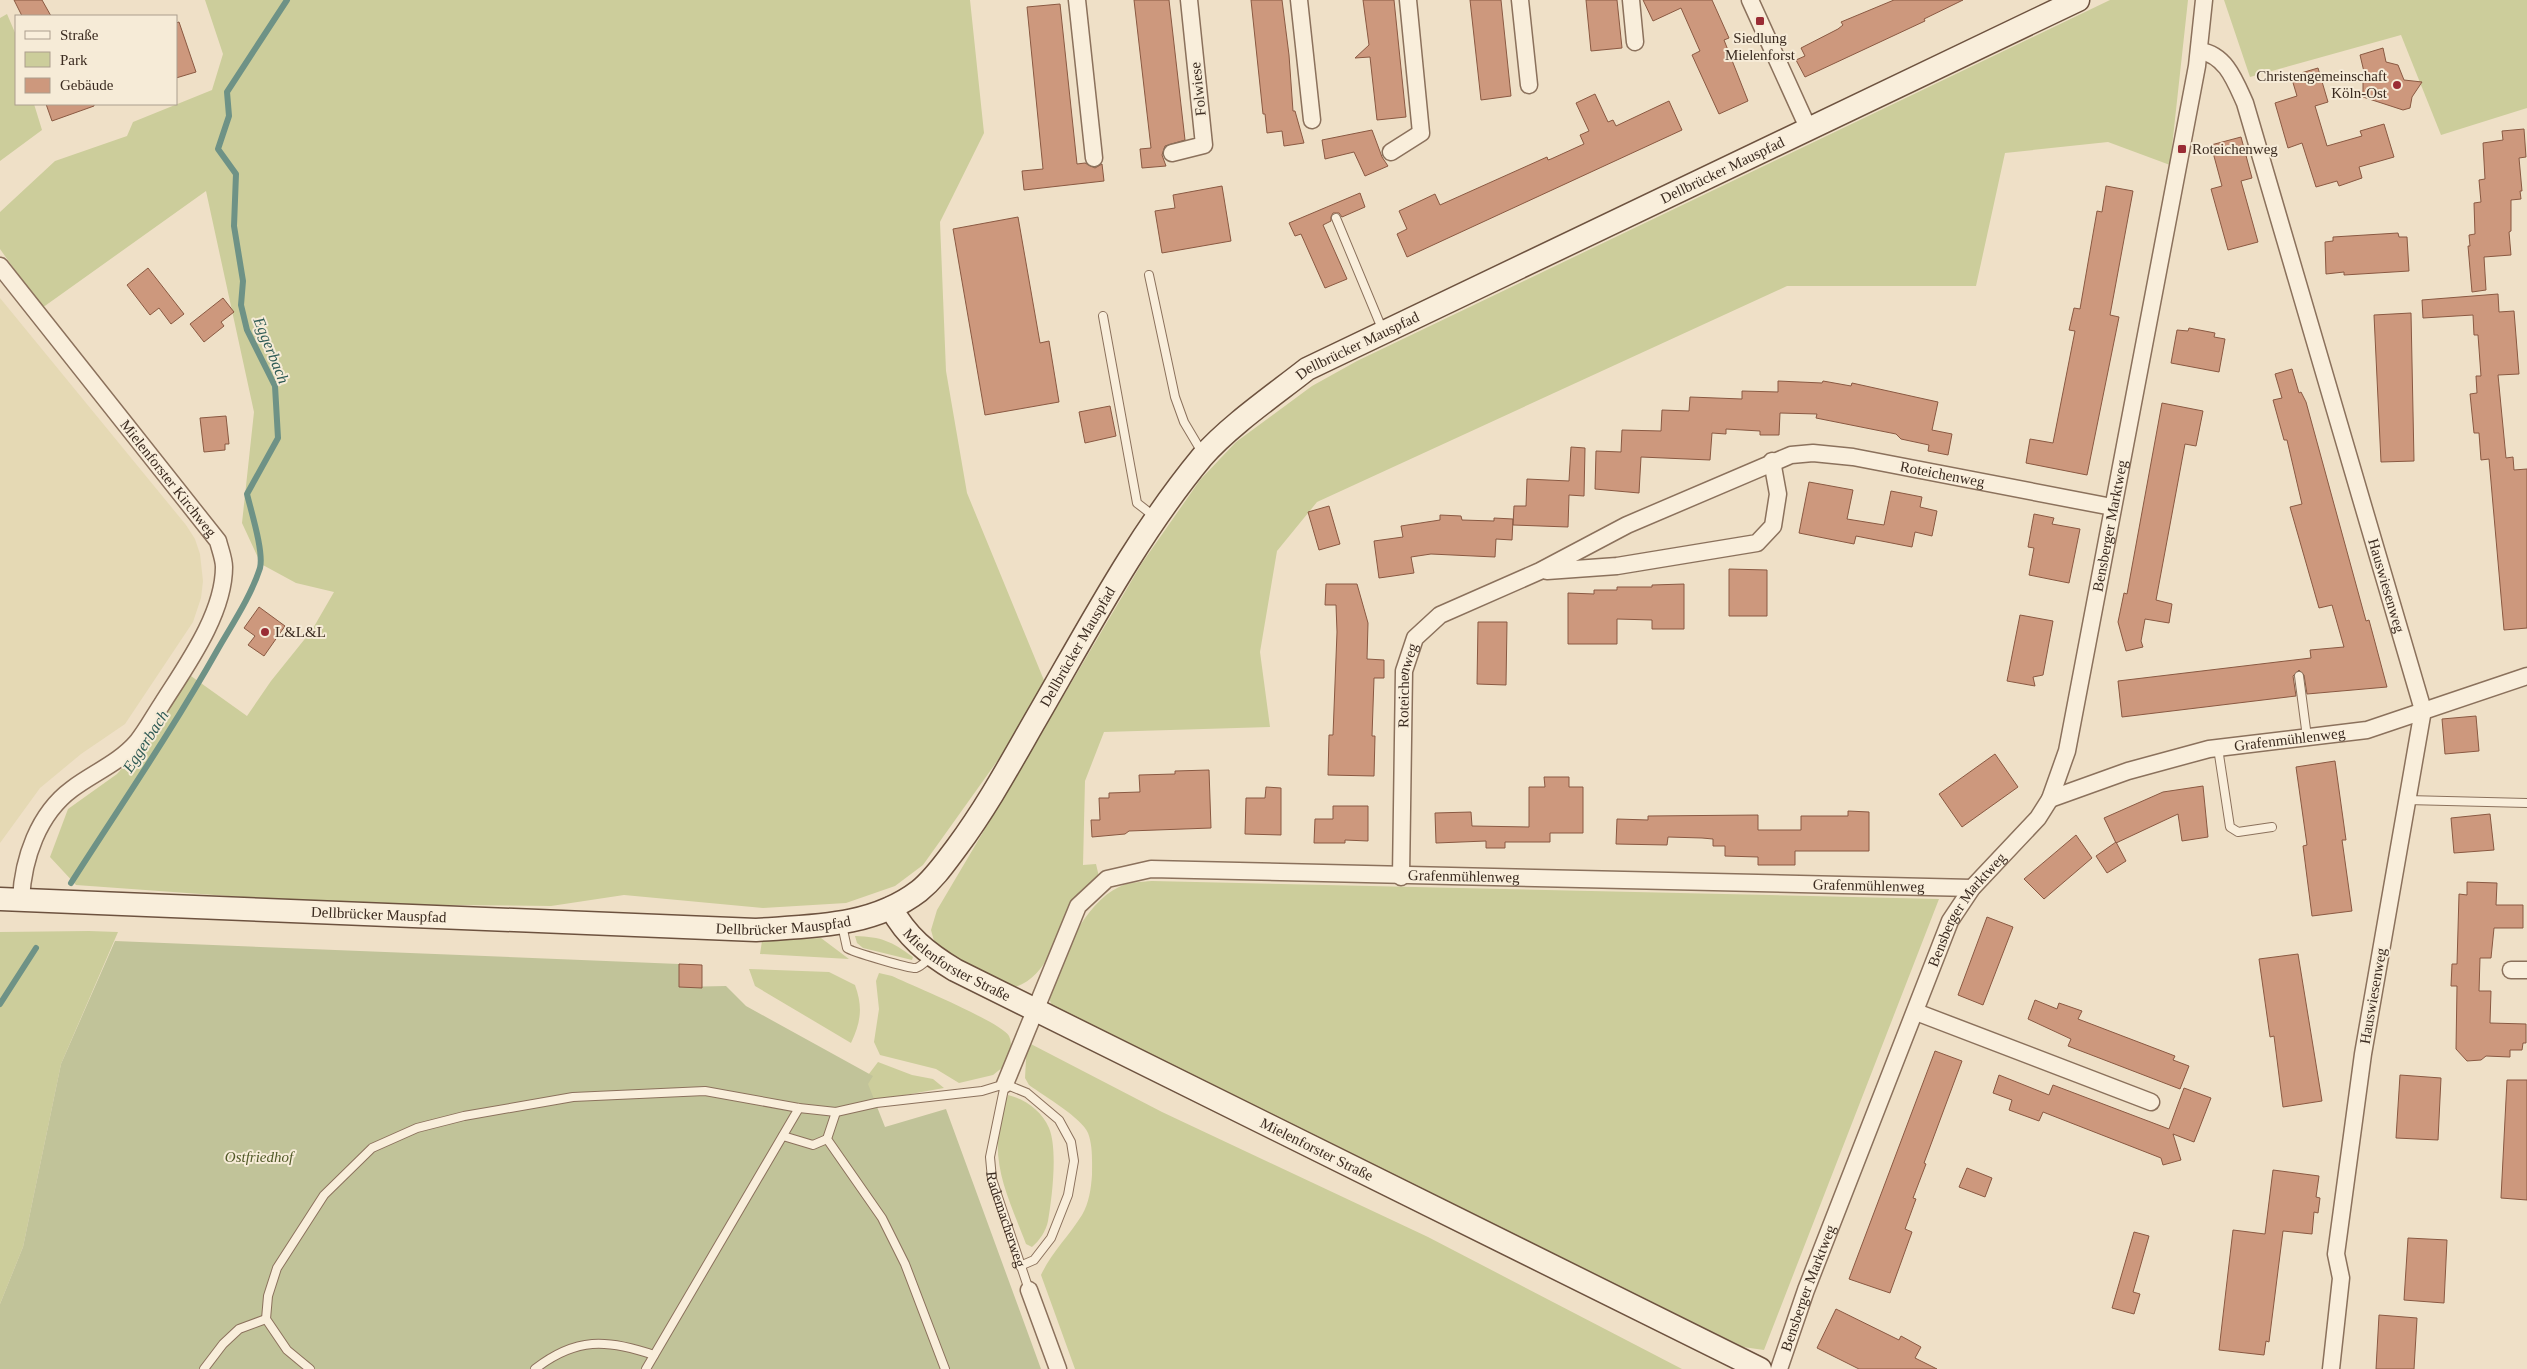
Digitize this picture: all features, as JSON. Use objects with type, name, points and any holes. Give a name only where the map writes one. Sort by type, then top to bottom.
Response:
[{"type":"main road","name":"Dellbrücker Mauspfad","points":[[10,899],[747,930],[842,923],[891,908],[918,891],[936,875],[978,818],[1143,536],[1204,456],[1254,410],[1307,369],[2078,0]]},
{"type":"main road","name":"Mielenforster Straße","points":[[891,908],[902,927],[932,956],[1760,1369]]},
{"type":"street","points":[[1077,0],[1094,158]]},
{"type":"street","name":"Folwiese","points":[[1172,153],[1204,145],[1189,0]]},
{"type":"street","points":[[1299,0],[1312,120]]},
{"type":"street","points":[[1390,152],[1421,132],[1408,0]]},
{"type":"street","points":[[1520,0],[1529,85]]},
{"type":"street","points":[[1631,0],[1635,42]]},
{"type":"street","points":[[1750,0],[1809,130]]},
{"type":"street","name":"Bensberger Marktweg","points":[[1779,1369],[1809,1281],[1916,1012],[1950,921],[1972,888],[2038,818],[2050,800],[2067,751],[2200,51],[2204,0]]},
{"type":"street","name":"Hauswiesenweg","points":[[2200,51],[2210,52],[2230,70],[2245,103],[2423,710],[2363,1054],[2336,1254],[2341,1278],[2331,1369]]},
{"type":"street","name":"Mielenforster Kirchweg","points":[[0,266],[218,541],[224,567],[216,609],[188,663],[137,742],[115,762],[71,789],[47,812],[32,844],[22,884],[10,899]]},
{"type":"street","name":"Roteichenweg","points":[[1401,877],[1404,671],[1415,638],[1440,615],[1540,571],[1627,525],[1772,461],[1791,455],[1813,453],[1853,457],[2112,507]]},
{"type":"street","name":"Roteichenweg","points":[[1540,571],[1617,566],[1757,543],[1773,526],[1778,494],[1772,461]]},
{"type":"street","name":"Grafenmühlenweg","points":[[2050,800],[2128,771],[2218,748],[2367,730],[2527,676]]},
{"type":"street","name":"Grafenmühlenweg","points":[[1035,1009],[1078,906],[1107,879],[1151,870],[1401,877],[1972,888]]},
{"type":"street","name":"Rademacherweg","points":[[1005,1084],[1035,1009]]},
{"type":"street","points":[[1916,1012],[2151,1102]]},
{"type":"street","name":"Rademacherweg","points":[[1029,1290],[1058,1369]]},
{"type":"lane","points":[[1336,218],[1384,332]]},
{"type":"lane","points":[[1148,275],[1175,397],[1184,422],[1204,456]]},
{"type":"lane","points":[[1103,316],[1137,503],[1157,518]]},
{"type":"lane","points":[[2299,676],[2307,737]]},
{"type":"lane","points":[[2218,748],[2230,827],[2238,832],[2272,826]]},
{"type":"lane","points":[[2407,800],[2527,803]]},
{"type":"lane","points":[[842,923],[844,941],[847,948],[853,953],[911,968],[923,964],[932,956]]},
{"type":"lane","points":[[310,1369],[287,1350],[266,1319],[268,1296],[277,1268],[324,1195],[372,1148],[417,1128],[464,1116],[599,1094],[705,1091],[799,1108],[836,1112],[876,1104],[982,1091],[1005,1084],[1027,1093],[1059,1120],[1071,1142],[1074,1161],[1068,1195],[1051,1238],[1034,1260],[1020,1266]]},
{"type":"lane","name":"Rademacherweg","points":[[1005,1084],[993,1135],[990,1164],[992,1179],[1029,1290]]},
{"type":"lane","points":[[646,1369],[799,1108]]},
{"type":"lane","points":[[827,1139],[836,1112]]},
{"type":"lane","points":[[783,1136],[813,1144],[827,1139]]},
{"type":"lane","points":[[827,1139],[882,1218],[905,1264],[945,1369]]},
{"type":"lane","points":[[204,1369],[223,1344],[239,1330],[266,1319]]},
{"type":"lane","points":[[535,1369],[549,1358],[584,1344],[607,1343],[628,1346],[654,1355]]},
{"type":"shaded area","points":[[0,298],[186,525],[195,539],[200,554],[203,581],[201,598],[193,622],[125,724],[81,754],[40,788],[0,843]]},
{"type":"green space","points":[[205,0],[970,0],[984,133],[940,222],[946,371],[967,493],[1048,690],[923,865],[895,886],[846,903],[763,908],[624,895],[551,906],[337,904],[76,885],[50,857],[68,809],[117,774],[140,748],[191,676],[247,716],[271,681],[312,630],[334,592],[296,583],[261,564],[242,523],[254,412],[206,191],[42,308],[0,249],[0,212],[55,161],[127,136],[133,122],[212,90],[223,54]]},
{"type":"green space","points":[[2110,0],[2188,0],[2170,165],[2108,142],[2005,153],[1976,286],[1787,286],[1317,502],[1277,551],[1260,652],[1270,727],[1104,732],[1085,781],[1083,865],[1096,864],[1100,881],[1066,920],[1050,954],[1036,974],[1026,982],[1015,987],[936,948],[931,930],[937,910],[1142,563],[1200,480],[1236,442],[1312,386],[1357,361]]},
{"type":"green space","points":[[2224,0],[2527,0],[2527,108],[2441,135],[2401,35],[2250,77]]},
{"type":"green space","points":[[7,14],[15,33],[15,105],[34,105],[42,130],[0,161],[0,18]]},
{"type":"green space","points":[[1152,881],[1939,899],[1764,1350],[1743,1347],[1052,1006],[1047,993],[1075,934],[1095,906],[1106,895],[1123,885]]},
{"type":"green space","points":[[0,932],[118,932],[61,1064],[23,1247],[0,1304]]},
{"type":"green space","points":[[855,936],[872,937],[886,941],[913,957],[912,960],[863,948],[857,943]]},
{"type":"green space","points":[[821,938],[849,959],[760,954],[762,941]]},
{"type":"green space","name":"Ostfriedhof","points":[[115,941],[679,964],[679,987],[726,986],[746,1006],[873,1076],[868,1084],[885,1127],[946,1109],[1041,1369],[0,1369],[0,1304],[23,1247],[61,1064]]},
{"type":"green space","points":[[749,969],[829,972],[855,985],[858,993],[860,1014],[851,1043],[755,986]]},
{"type":"green space","points":[[879,973],[892,976],[955,1004],[1002,1030],[1009,1036],[1011,1043],[1008,1063],[993,1075],[959,1083],[936,1069],[880,1055],[874,1042],[879,1009],[876,981]]},
{"type":"green space","points":[[1027,1042],[1162,1112],[1428,1237],[1682,1369],[1075,1369],[1041,1275],[1050,1259],[1082,1215],[1086,1206],[1092,1175],[1091,1143],[1088,1133],[1078,1121],[1029,1085],[1025,1078]]},
{"type":"green space","points":[[878,1062],[912,1075],[933,1079],[944,1088],[866,1102],[859,1087]]},
{"type":"green space","points":[[1008,1095],[1021,1099],[1037,1111],[1046,1122],[1052,1137],[1054,1161],[1048,1221],[1042,1235],[1032,1247],[1026,1244],[1000,1171],[998,1135],[1001,1116]]},
{"type":"building","points":[[14,0],[42,0],[50,15],[22,15]]},
{"type":"building","points":[[1134,0],[1169,0],[1185,140],[1165,146],[1162,155],[1166,166],[1142,168],[1140,149],[1151,148]]},
{"type":"building","points":[[1251,0],[1282,0],[1289,55],[1293,111],[1295,111],[1304,143],[1284,146],[1282,131],[1267,133],[1265,114],[1263,114]]},
{"type":"building","points":[[1363,0],[1394,0],[1406,117],[1377,120],[1370,57],[1355,58],[1369,45]]},
{"type":"building","points":[[1470,0],[1501,0],[1511,96],[1481,100]]},
{"type":"building","points":[[1586,0],[1617,0],[1622,48],[1591,51]]},
{"type":"building","points":[[1643,0],[1712,0],[1729,38],[1724,40],[1748,101],[1719,114],[1692,55],[1700,51],[1681,8],[1653,21]]},
{"type":"building","points":[[1894,0],[1963,0],[1924,19],[1925,21],[1805,77],[1796,60],[1805,56],[1801,48],[1838,29],[1843,25],[1841,22]]},
{"type":"building","points":[[1060,4],[1077,164],[1085,163],[1095,168],[1102,164],[1104,181],[1024,190],[1022,171],[1043,169],[1027,7]]},
{"type":"building","points":[[178,22],[196,72],[178,77]]},
{"type":"building","points":[[2383,48],[2386,62],[2398,65],[2404,80],[2422,82],[2412,97],[2410,108],[2403,110],[2363,97],[2365,76],[2360,55]]},
{"type":"building","points":[[2318,68],[2328,102],[2315,106],[2327,146],[2362,136],[2360,131],[2384,124],[2394,157],[2359,167],[2362,178],[2339,186],[2337,181],[2316,187],[2302,143],[2288,148],[2275,103],[2297,96],[2291,76]]},
{"type":"building","points":[[1595,94],[1608,122],[1613,120],[1616,126],[1669,101],[1682,130],[1407,257],[1397,234],[1407,229],[1399,211],[1435,194],[1440,205],[1547,157],[1548,160],[1551,159],[1584,144],[1580,135],[1589,131],[1576,103]]},
{"type":"building","points":[[46,105],[94,105],[94,106],[52,121]]},
{"type":"building","points":[[2524,129],[2526,157],[2519,158],[2521,199],[2511,200],[2511,231],[2509,232],[2511,255],[2484,257],[2486,290],[2472,292],[2468,246],[2470,246],[2469,235],[2475,234],[2474,203],[2481,202],[2479,180],[2485,179],[2483,143],[2503,140],[2502,131]]},
{"type":"building","points":[[1372,130],[1382,157],[1388,166],[1365,176],[1354,152],[1325,159],[1322,140]]},
{"type":"building","points":[[2241,137],[2252,178],[2241,181],[2258,242],[2228,250],[2211,189],[2222,186],[2211,145]]},
{"type":"building","points":[[1222,186],[1231,241],[1162,253],[1155,211],[1175,208],[1173,195]]},
{"type":"building","points":[[2106,186],[2133,191],[2110,315],[2119,317],[2087,475],[2026,463],[2030,439],[2053,443],[2075,331],[2069,330],[2074,308],[2080,309],[2097,211],[2102,212]]},
{"type":"building","points":[[1360,193],[1365,207],[1342,217],[1339,213],[1333,213],[1331,221],[1323,225],[1347,279],[1325,288],[1301,234],[1295,236],[1289,223]]},
{"type":"building","points":[[1018,217],[1040,343],[1049,341],[1059,402],[985,415],[953,229]]},
{"type":"building","points":[[2398,233],[2399,237],[2407,237],[2409,271],[2344,275],[2344,272],[2326,274],[2325,242],[2333,241],[2333,237]]},
{"type":"building","points":[[148,268],[184,314],[171,324],[159,308],[150,315],[127,285]]},
{"type":"building","points":[[2498,294],[2499,312],[2514,311],[2519,374],[2498,375],[2506,458],[2513,457],[2514,470],[2527,469],[2527,628],[2504,630],[2489,459],[2481,460],[2479,433],[2474,433],[2470,394],[2477,393],[2476,376],[2481,376],[2478,335],[2474,335],[2473,315],[2423,318],[2422,300]]},
{"type":"building","points":[[223,298],[234,312],[221,322],[224,326],[204,342],[190,324]]},
{"type":"building","points":[[2411,313],[2414,461],[2381,462],[2374,315]]},
{"type":"building","points":[[2189,328],[2215,333],[2214,337],[2225,339],[2219,372],[2171,363],[2177,330],[2188,331]]},
{"type":"building","points":[[2292,369],[2299,393],[2301,392],[2306,402],[2366,621],[2369,620],[2387,687],[2307,694],[2304,675],[2299,670],[2293,676],[2296,696],[2122,717],[2118,681],[2311,658],[2310,650],[2344,647],[2332,605],[2319,608],[2290,507],[2302,504],[2287,440],[2284,440],[2273,400],[2282,398],[2275,374]]},
{"type":"building","points":[[1778,381],[1822,383],[1823,381],[1851,386],[1852,383],[1938,402],[1932,430],[1952,434],[1948,455],[1928,451],[1929,445],[1901,439],[1896,434],[1816,418],[1817,414],[1780,413],[1779,435],[1760,435],[1760,431],[1726,429],[1726,434],[1712,433],[1710,460],[1641,457],[1639,493],[1595,489],[1596,451],[1621,452],[1622,430],[1661,431],[1662,410],[1689,411],[1690,397],[1742,399],[1742,391],[1778,392]]},
{"type":"building","points":[[2162,403],[2203,411],[2196,446],[2185,444],[2156,600],[2172,604],[2169,623],[2145,619],[2141,641],[2143,647],[2126,651],[2118,622],[2124,593],[2127,594]]},
{"type":"building","points":[[1110,406],[1116,436],[1085,443],[1079,412]]},
{"type":"building","points":[[226,416],[229,444],[225,444],[225,450],[204,452],[200,418]]},
{"type":"building","points":[[1571,447],[1585,448],[1584,496],[1569,495],[1568,527],[1513,525],[1514,506],[1526,506],[1527,479],[1569,481]]},
{"type":"building","points":[[1809,482],[1853,490],[1847,519],[1884,525],[1891,491],[1922,497],[1920,507],[1937,511],[1932,536],[1915,532],[1912,547],[1856,536],[1854,544],[1799,533]]},
{"type":"building","points":[[1329,506],[1340,544],[1319,550],[1308,512]]},
{"type":"building","points":[[2034,514],[2054,518],[2052,524],[2080,529],[2069,583],[2029,575],[2034,548],[2028,547]]},
{"type":"building","points":[[1440,515],[1461,516],[1462,520],[1494,521],[1494,518],[1513,519],[1512,540],[1496,539],[1495,557],[1431,554],[1411,557],[1414,573],[1379,578],[1374,541],[1403,537],[1401,526],[1440,520]]},
{"type":"building","points":[[1729,569],[1767,570],[1767,616],[1729,616]]},
{"type":"building","points":[[1326,584],[1357,584],[1368,623],[1367,659],[1384,660],[1384,678],[1374,678],[1372,736],[1375,736],[1374,776],[1328,775],[1329,735],[1333,735],[1337,632],[1336,605],[1325,605]]},
{"type":"building","points":[[1684,584],[1684,629],[1652,629],[1652,620],[1617,619],[1617,644],[1568,644],[1568,593],[1594,594],[1594,590],[1617,590],[1617,587],[1652,587],[1652,585]]},
{"type":"building","name":"L&L&L","points":[[259,607],[285,626],[264,656],[248,645],[255,636],[244,628]]},
{"type":"building","points":[[2020,615],[2053,621],[2043,675],[2033,677],[2035,686],[2007,681]]},
{"type":"building","points":[[1478,622],[1507,622],[1506,685],[1477,684]]},
{"type":"building","points":[[2476,716],[2479,751],[2445,754],[2442,719]]},
{"type":"building","points":[[1995,754],[2018,787],[1962,827],[1939,794]]},
{"type":"building","points":[[2335,761],[2346,840],[2342,840],[2352,911],[2312,916],[2303,846],[2307,845],[2296,767]]},
{"type":"building","points":[[1209,770],[1211,828],[1129,831],[1125,834],[1092,837],[1091,820],[1100,820],[1099,798],[1109,798],[1109,793],[1140,792],[1139,775],[1175,774],[1175,771]]},
{"type":"building","points":[[1544,777],[1569,777],[1569,787],[1583,787],[1583,833],[1550,833],[1550,842],[1505,842],[1505,848],[1486,848],[1486,841],[1436,843],[1435,813],[1471,812],[1472,826],[1529,827],[1529,787],[1545,787]]},
{"type":"building","points":[[2203,786],[2208,837],[2182,841],[2178,814],[2116,843],[2104,818],[2163,792]]},
{"type":"building","points":[[1266,787],[1281,788],[1281,835],[1245,834],[1246,798],[1265,798]]},
{"type":"building","points":[[1333,806],[1368,806],[1368,841],[1345,840],[1345,843],[1314,843],[1315,819],[1333,819]]},
{"type":"building","points":[[1848,811],[1869,812],[1869,851],[1795,851],[1795,865],[1758,865],[1758,857],[1725,856],[1725,846],[1713,846],[1713,839],[1668,837],[1667,845],[1616,844],[1617,819],[1648,820],[1648,816],[1758,815],[1758,830],[1801,830],[1801,816],[1848,816]]},
{"type":"building","points":[[2490,814],[2494,850],[2454,853],[2451,818]]},
{"type":"building","points":[[2076,835],[2092,858],[2044,899],[2024,879]]},
{"type":"building","points":[[2116,842],[2126,861],[2107,873],[2096,856]]},
{"type":"building","points":[[2467,882],[2497,883],[2496,905],[2523,905],[2523,928],[2494,928],[2491,958],[2480,958],[2479,991],[2491,991],[2490,1023],[2526,1024],[2526,1043],[2523,1043],[2522,1050],[2510,1050],[2510,1057],[2486,1056],[2481,1060],[2467,1061],[2456,1049],[2457,986],[2451,986],[2452,964],[2457,964],[2459,894],[2467,895]]},
{"type":"building","points":[[1987,917],[2013,927],[1983,1005],[1958,995]]},
{"type":"building","points":[[2298,954],[2322,1101],[2283,1107],[2274,1036],[2270,1037],[2259,959]]},
{"type":"building","points":[[679,964],[702,965],[702,988],[679,987]]},
{"type":"building","points":[[2035,1000],[2057,1009],[2059,1003],[2082,1011],[2078,1019],[2175,1056],[2173,1060],[2189,1066],[2180,1089],[2068,1046],[2071,1039],[2028,1019]]},
{"type":"building","points":[[1935,1051],[1962,1061],[1913,1198],[1916,1199],[1905,1229],[1912,1232],[1890,1293],[1849,1279]]},
{"type":"building","points":[[1999,1075],[2049,1095],[2053,1085],[2169,1129],[2184,1088],[2211,1098],[2194,1142],[2173,1134],[2181,1160],[2163,1165],[2161,1158],[2043,1112],[2039,1121],[2009,1110],[2012,1100],[1993,1093]]},
{"type":"building","points":[[2400,1075],[2441,1078],[2438,1140],[2396,1138]]},
{"type":"building","points":[[2507,1080],[2527,1080],[2527,1200],[2501,1198]]},
{"type":"building","points":[[1967,1168],[1992,1178],[1985,1197],[1959,1187]]},
{"type":"building","points":[[2273,1170],[2319,1176],[2316,1197],[2320,1198],[2318,1213],[2314,1212],[2312,1234],[2283,1231],[2269,1342],[2266,1341],[2264,1355],[2219,1350],[2233,1230],[2265,1234]]},
{"type":"building","points":[[2134,1232],[2149,1236],[2133,1292],[2140,1294],[2134,1314],[2112,1308]]},
{"type":"building","points":[[2408,1238],[2447,1240],[2444,1303],[2404,1300]]},
{"type":"building","points":[[1836,1309],[1899,1340],[1901,1336],[1921,1347],[1915,1358],[1937,1369],[1859,1369],[1817,1348]]},
{"type":"building","points":[[2379,1315],[2417,1318],[2414,1369],[2376,1369]]},
{"type":"waterway","name":"Eggerbach","points":[[71,883],[201,679],[247,599],[260,568],[259,542],[247,494],[278,438],[275,386],[247,330],[241,305],[243,281],[234,226],[236,174],[218,149],[229,116],[227,92],[287,0]]},
{"type":"waterway","name":"Eggerbach","points":[[0,1004],[36,948]]},
{"type":"place","name":"Siedlung Mielenforst","points":[[1760,21]]},
{"type":"place","name":"Christengemeinschaft Köln-Ost","points":[[2397,85]]},
{"type":"place","name":"Roteichenweg","points":[[2182,149]]},
{"type":"place","name":"L&L&L","points":[[265,632]]}]
